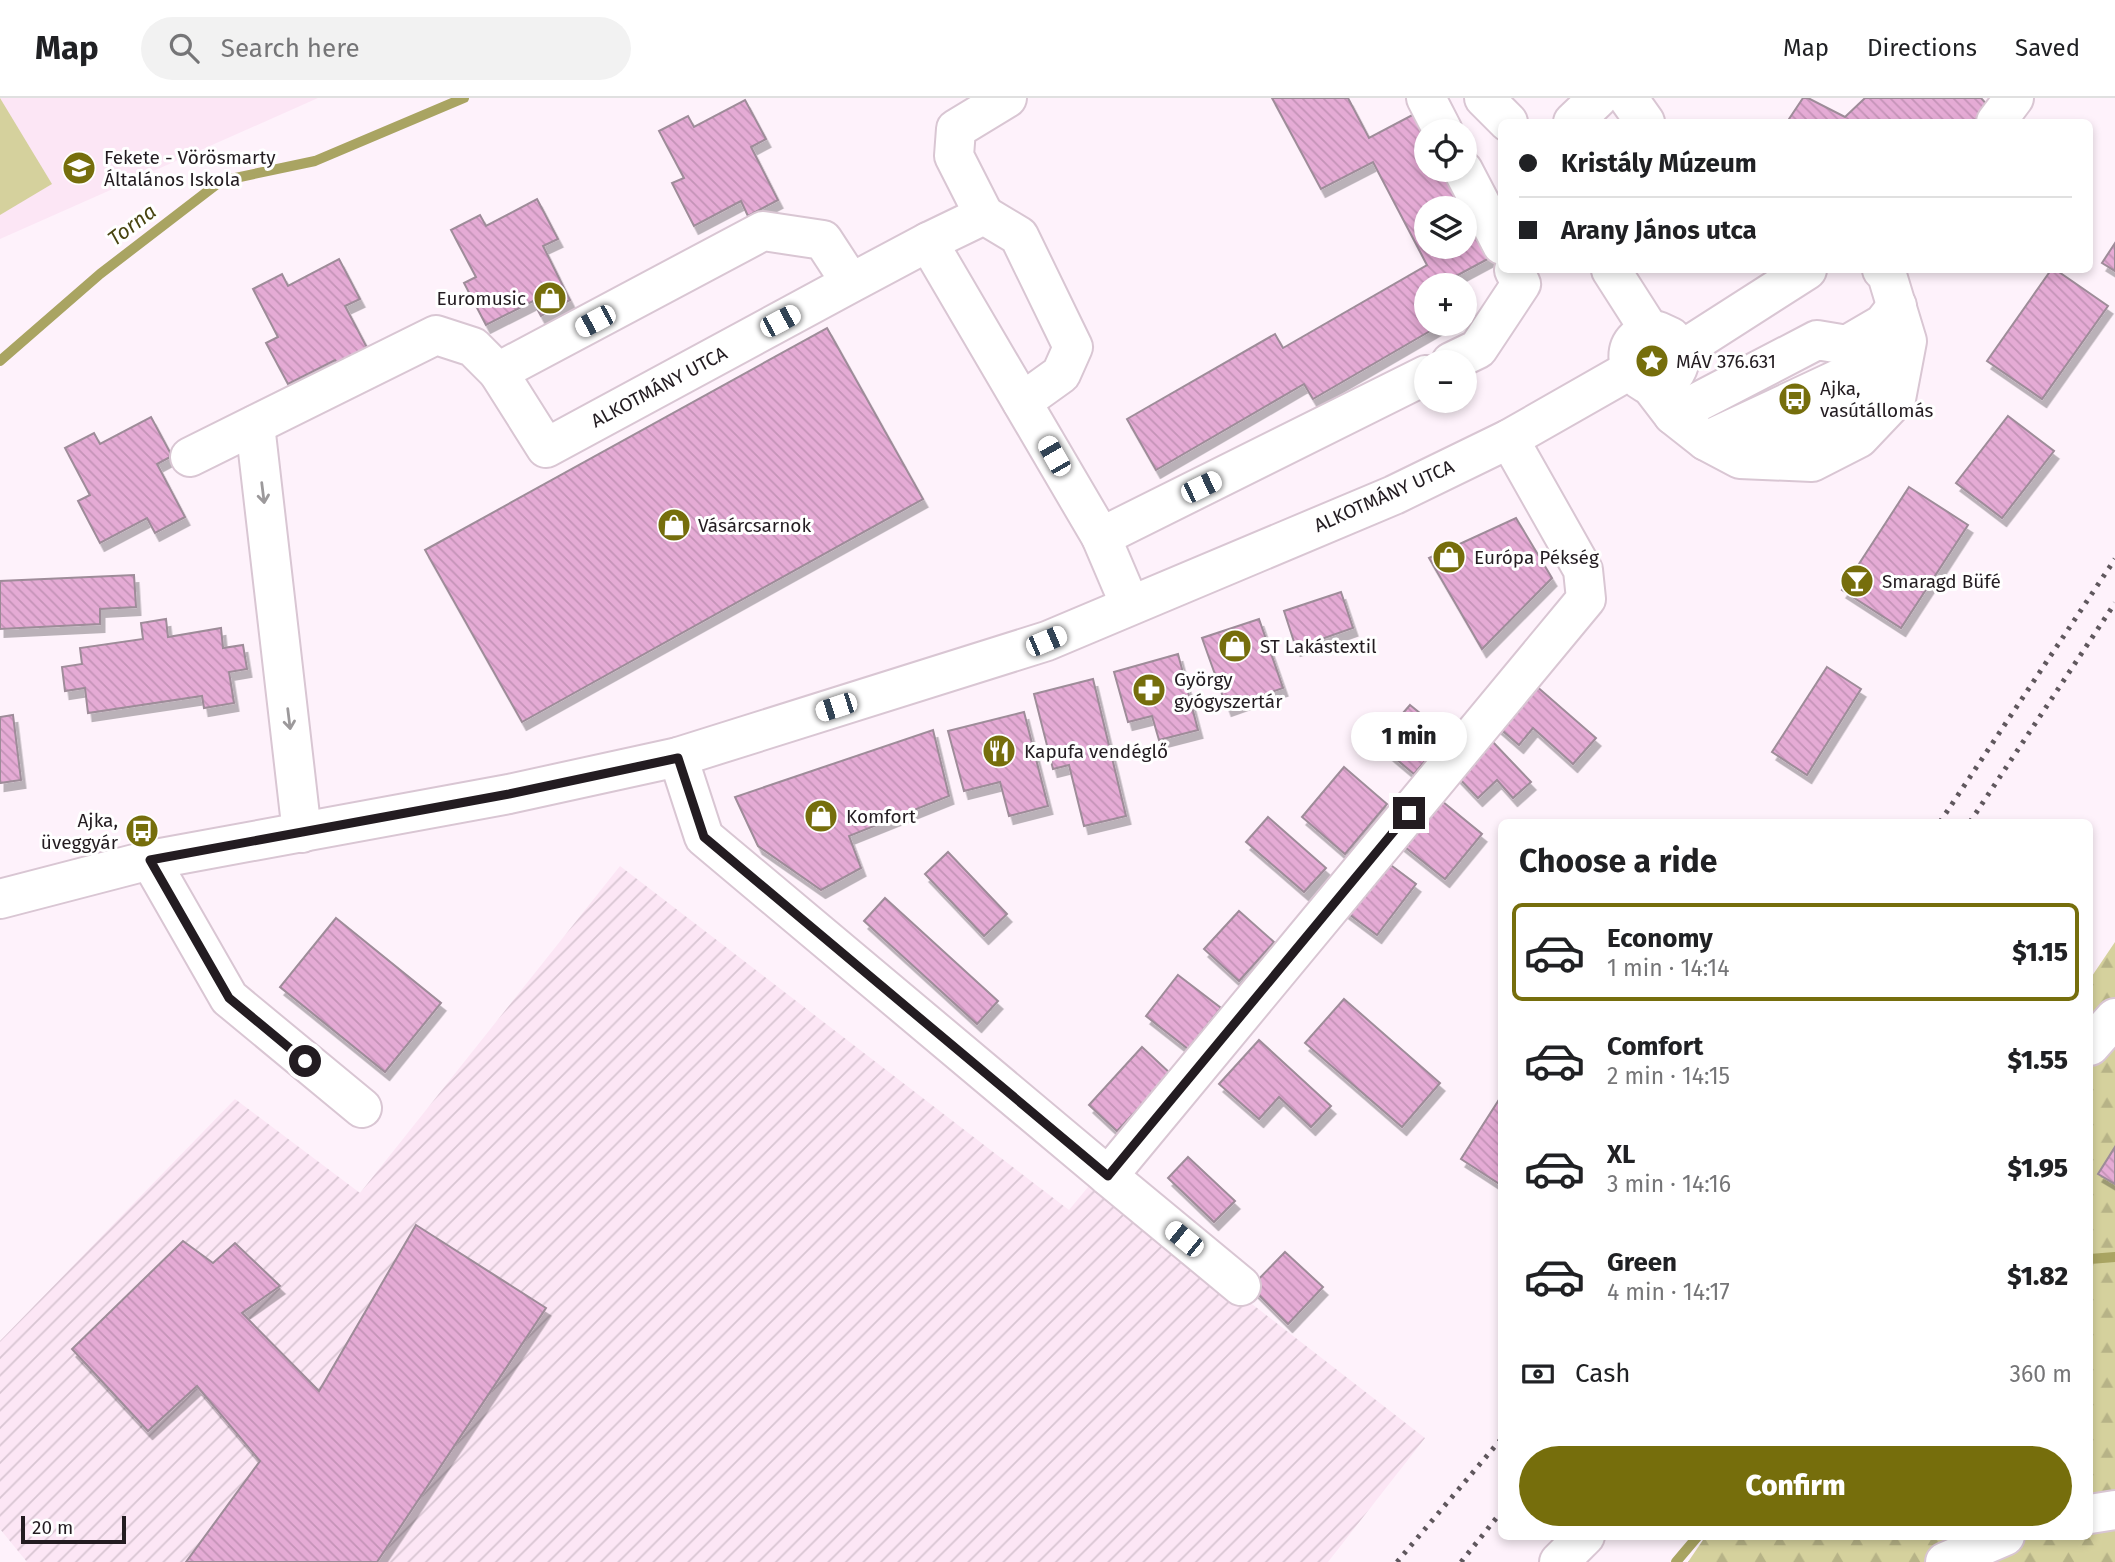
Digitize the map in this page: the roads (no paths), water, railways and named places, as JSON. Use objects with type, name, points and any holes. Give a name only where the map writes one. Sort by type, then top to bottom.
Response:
[{"type":"street","points":[[1007,98],[956,130],[954,156],[984,215],[1019,236],[1073,347],[1061,374],[1022,402]]},
{"type":"street","points":[[1426,98],[1437,119]]},
{"type":"street","points":[[1485,98],[1505,119]]},
{"type":"street","points":[[1576,119],[1598,98]]},
{"type":"street","points":[[1628,98],[1643,119]]},
{"type":"street","points":[[1998,119],[2014,98]]},
{"type":"street","points":[[1469,182],[1498,238]]},
{"type":"street","name":"ALKOTMÁNY UTCA","points":[[190,457],[436,335],[473,347],[498,372],[546,448],[928,242],[984,215]]},
{"type":"street","points":[[498,372],[763,231],[823,240],[851,283]]},
{"type":"street","points":[[928,242],[1101,537],[1130,606]]},
{"type":"street","points":[[1613,273],[1666,340]]},
{"type":"street","points":[[1801,273],[1666,340],[1639,335],[1632,342],[1629,361],[1640,378],[1673,415],[1706,441],[1740,459],[1812,462],[1858,438],[1896,399],[1902,323],[1885,273]]},
{"type":"street","points":[[1476,350],[1517,277]]},
{"type":"street","points":[[1673,415],[1817,340],[1847,345],[1883,324],[1902,323]]},
{"type":"street","points":[[1706,441],[1877,361],[1902,323]]},
{"type":"street","name":"ALKOTMÁNY UTCA","points":[[0,899],[150,860],[509,794],[678,758],[1046,641],[1394,495],[1640,378]]},
{"type":"street","points":[[1101,537],[1414,381]]},
{"type":"street","points":[[255,425],[302,833]]},
{"type":"street","points":[[1108,1176],[1586,599],[1583,570],[1509,439]]},
{"type":"street","points":[[678,758],[704,837],[1241,1286]]},
{"type":"street","points":[[150,860],[229,998],[362,1108]]},
{"type":"street","points":[[2093,1043],[2115,1018]]},
{"type":"street","points":[[2093,1514],[2115,1510]]},
{"type":"street","points":[[1559,1562],[1581,1540]]},
{"type":"street","points":[[1945,1562],[1996,1540]]},
{"type":"waterway","name":"Torna","points":[[0,361],[100,274],[221,181],[315,161],[464,98]]},
{"type":"waterway","points":[[2093,1259],[2115,1257]]},
{"type":"waterway","points":[[1676,1562],[1695,1540]]},
{"type":"railway","points":[[1942,819],[2115,559]]},
{"type":"railway","points":[[1972,819],[2115,603]]},
{"type":"railway","points":[[1397,1562],[1498,1443]]},
{"type":"railway","points":[[1461,1562],[1498,1516]]},
{"type":"place","name":"Fekete - Vörösmarty Általános Iskola","points":[[79,168]]},
{"type":"place","name":"Euromusic","points":[[550,298]]},
{"type":"place","name":"MÁV 376.631","points":[[1652,361]]},
{"type":"place","name":"Ajka, vasútállomás","points":[[1795,399]]},
{"type":"place","name":"Vásárcsarnok","points":[[674,525]]},
{"type":"place","name":"Európa Pékség","points":[[1449,557]]},
{"type":"place","name":"Smaragd Büfé","points":[[1857,581]]},
{"type":"place","name":"ST Lakástextil","points":[[1235,646]]},
{"type":"place","name":"György gyógyszertár","points":[[1149,690]]},
{"type":"place","name":"Kapufa vendéglő","points":[[999,751]]},
{"type":"place","name":"Komfort","points":[[821,816]]},
{"type":"place","name":"Ajka, üveggyár","points":[[142,831]]}]
